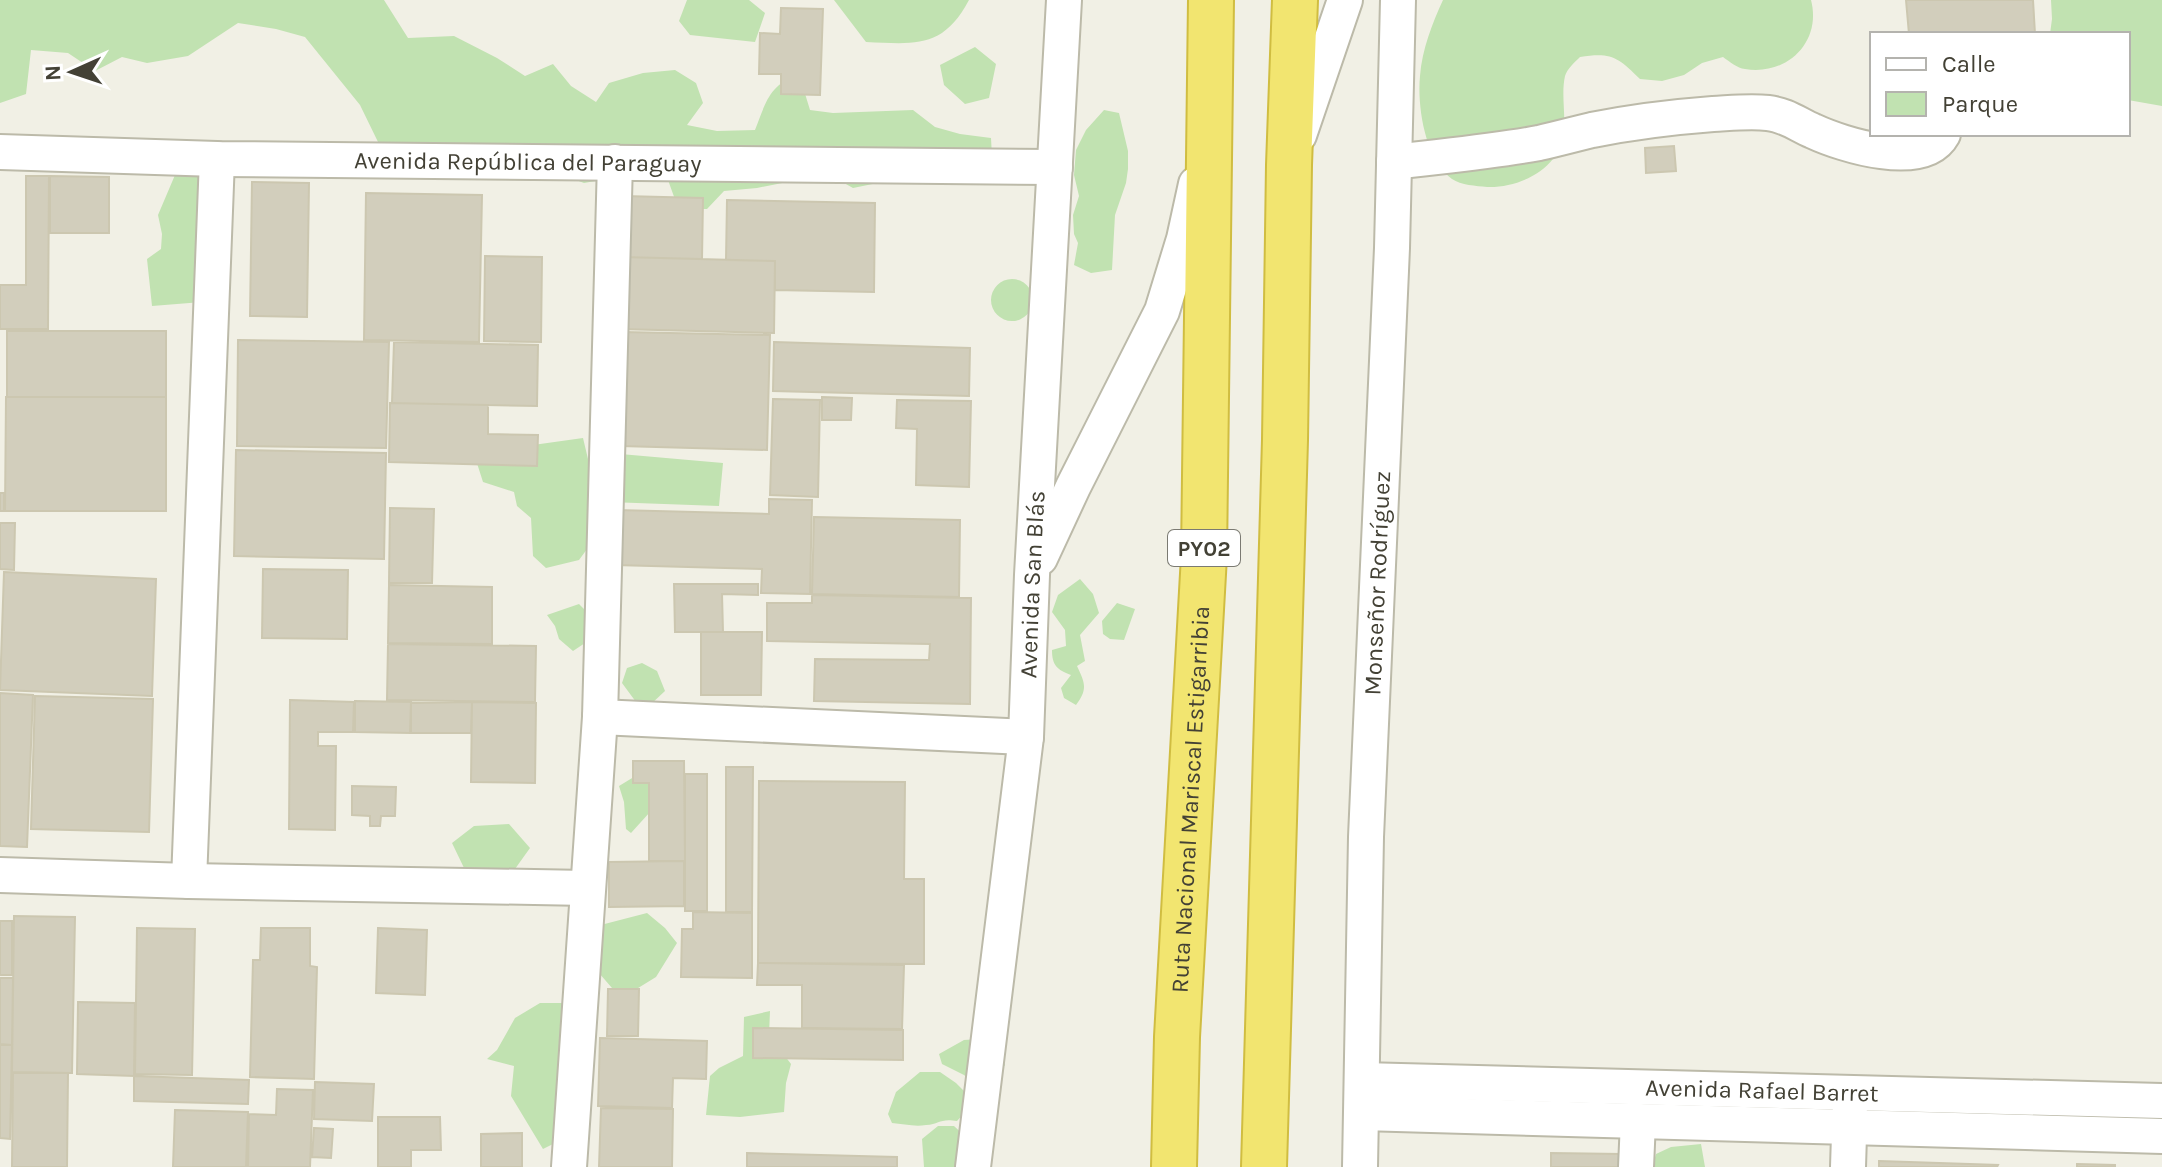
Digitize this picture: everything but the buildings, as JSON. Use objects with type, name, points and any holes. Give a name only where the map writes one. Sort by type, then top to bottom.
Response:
[{"type":"highway","name":"Ruta Nacional Mariscal Estigarribia","points":[[1174,1167],[1177,1037],[1204,556],[1211,0]]},
{"type":"highway","points":[[1264,1167],[1295,0]]},
{"type":"street","name":"Avenida San Blás","points":[[973,1167],[1026,737],[1064,0]]},
{"type":"street","points":[[1289,165],[1345,0]]},
{"type":"street","name":"Monseñor Rodríguez","points":[[1360,1167],[1366,837],[1398,0]]},
{"type":"street","points":[[1394,162],[1538,143],[1668,117],[1749,112],[1787,117],[1835,139],[1889,152],[1924,150],[1935,146],[1942,136]]},
{"type":"street","points":[[1032,575],[1162,311],[1184,239],[1208,133]]},
{"type":"street","name":"Avenida República del Paraguay","points":[[0,152],[217,159],[1055,167]]},
{"type":"street","points":[[189,881],[217,159]]},
{"type":"street","points":[[569,1167],[600,717],[615,162]]},
{"type":"street","points":[[600,717],[1026,737]]},
{"type":"street","points":[[0,875],[587,888]]},
{"type":"street","points":[[1848,1167],[1850,1093]]},
{"type":"street","name":"Avenida Rafael Barret","points":[[1362,1097],[1850,1093],[2162,1101]]},
{"type":"street","name":"Avenida Rafael Barret","points":[[1362,1097],[1638,1121],[2162,1136]]},
{"type":"street","points":[[1636,1167],[1638,1121]]},
{"type":"green space","points":[[0,0],[384,0],[408,38],[454,36],[525,76],[553,64],[571,86],[596,102],[609,83],[643,73],[675,70],[696,83],[703,103],[687,125],[717,131],[755,130],[775,89],[799,74],[810,110],[833,113],[913,110],[935,127],[991,138],[993,176],[912,176],[853,188],[828,174],[724,191],[707,209],[690,209],[677,205],[668,180],[650,171],[584,183],[557,173],[379,144],[360,105],[305,37],[238,23],[188,56],[147,63],[122,57],[95,71],[68,53],[31,50],[26,94],[0,103]]},
{"type":"green space","points":[[687,0],[749,0],[765,13],[755,42],[690,35],[679,21]]},
{"type":"green space","points":[[834,0],[969,0],[949,28],[938,35],[913,43],[899,43],[866,42]]},
{"type":"green space","points":[[1443,0],[1811,0],[1813,15],[1806,42],[1798,53],[1775,67],[1760,70],[1742,68],[1723,57],[1702,63],[1684,75],[1662,81],[1640,79],[1626,66],[1607,56],[1580,57],[1565,76],[1564,130],[1559,150],[1553,159],[1540,172],[1523,180],[1505,186],[1487,187],[1452,179],[1435,159],[1425,132],[1419,88],[1421,66],[1428,37]]},
{"type":"green space","points":[[2051,0],[2162,0],[2162,106],[2130,100],[2130,32],[2050,32]]},
{"type":"green space","points":[[975,47],[996,64],[989,98],[965,104],[944,85],[940,65]]},
{"type":"green space","points":[[1104,110],[1119,113],[1128,151],[1128,169],[1115,215],[1112,270],[1091,273],[1074,265],[1078,243],[1073,215],[1079,196],[1074,175],[1076,150],[1086,130]]},
{"type":"green space","points":[[204,174],[209,188],[196,227],[207,245],[202,302],[152,306],[147,259],[161,249],[158,215],[175,175]]},
{"type":"green space","points":[[1012,279],[1027,285],[1033,300],[1027,315],[1012,321],[997,315],[991,300],[997,285]]},
{"type":"green space","points":[[583,438],[588,459],[593,541],[579,560],[546,568],[533,556],[531,518],[517,506],[514,492],[483,482],[475,457],[504,449]]},
{"type":"green space","points":[[609,453],[723,463],[719,506],[609,502]]},
{"type":"green space","points":[[1080,579],[1093,594],[1099,613],[1080,635],[1085,661],[1077,666],[1084,686],[1076,705],[1064,698],[1061,688],[1071,675],[1059,669],[1053,660],[1052,650],[1066,646],[1065,630],[1052,612],[1058,595]]},
{"type":"green space","points":[[1117,603],[1135,609],[1124,640],[1110,639],[1103,634],[1102,621]]},
{"type":"green space","points":[[579,604],[591,616],[588,641],[573,651],[559,639],[547,615]]},
{"type":"green space","points":[[642,663],[657,671],[665,691],[650,705],[636,702],[622,683],[627,668]]},
{"type":"green space","points":[[642,772],[659,783],[650,812],[631,833],[626,829],[619,786]]},
{"type":"green space","points":[[509,824],[530,848],[502,887],[465,870],[452,843],[474,826]]},
{"type":"green space","points":[[647,913],[677,943],[656,977],[630,993],[612,988],[599,973],[593,927]]},
{"type":"green space","points":[[540,1003],[562,1003],[569,1023],[569,1136],[543,1149],[511,1096],[514,1066],[487,1059],[497,1050],[515,1018]]},
{"type":"green space","points":[[770,1011],[769,1035],[791,1064],[784,1112],[740,1117],[706,1115],[710,1076],[743,1056],[744,1017]]},
{"type":"green space","points":[[994,1038],[1005,1065],[994,1079],[976,1085],[942,1064],[939,1054],[964,1040]]},
{"type":"green space","points":[[920,1072],[940,1072],[971,1098],[967,1110],[957,1121],[918,1126],[892,1123],[888,1114],[896,1092]]},
{"type":"green space","points":[[938,1126],[954,1126],[970,1141],[988,1167],[924,1167],[922,1139]]},
{"type":"green space","points":[[1701,1144],[1705,1167],[1652,1167],[1656,1154],[1671,1147]]}]
